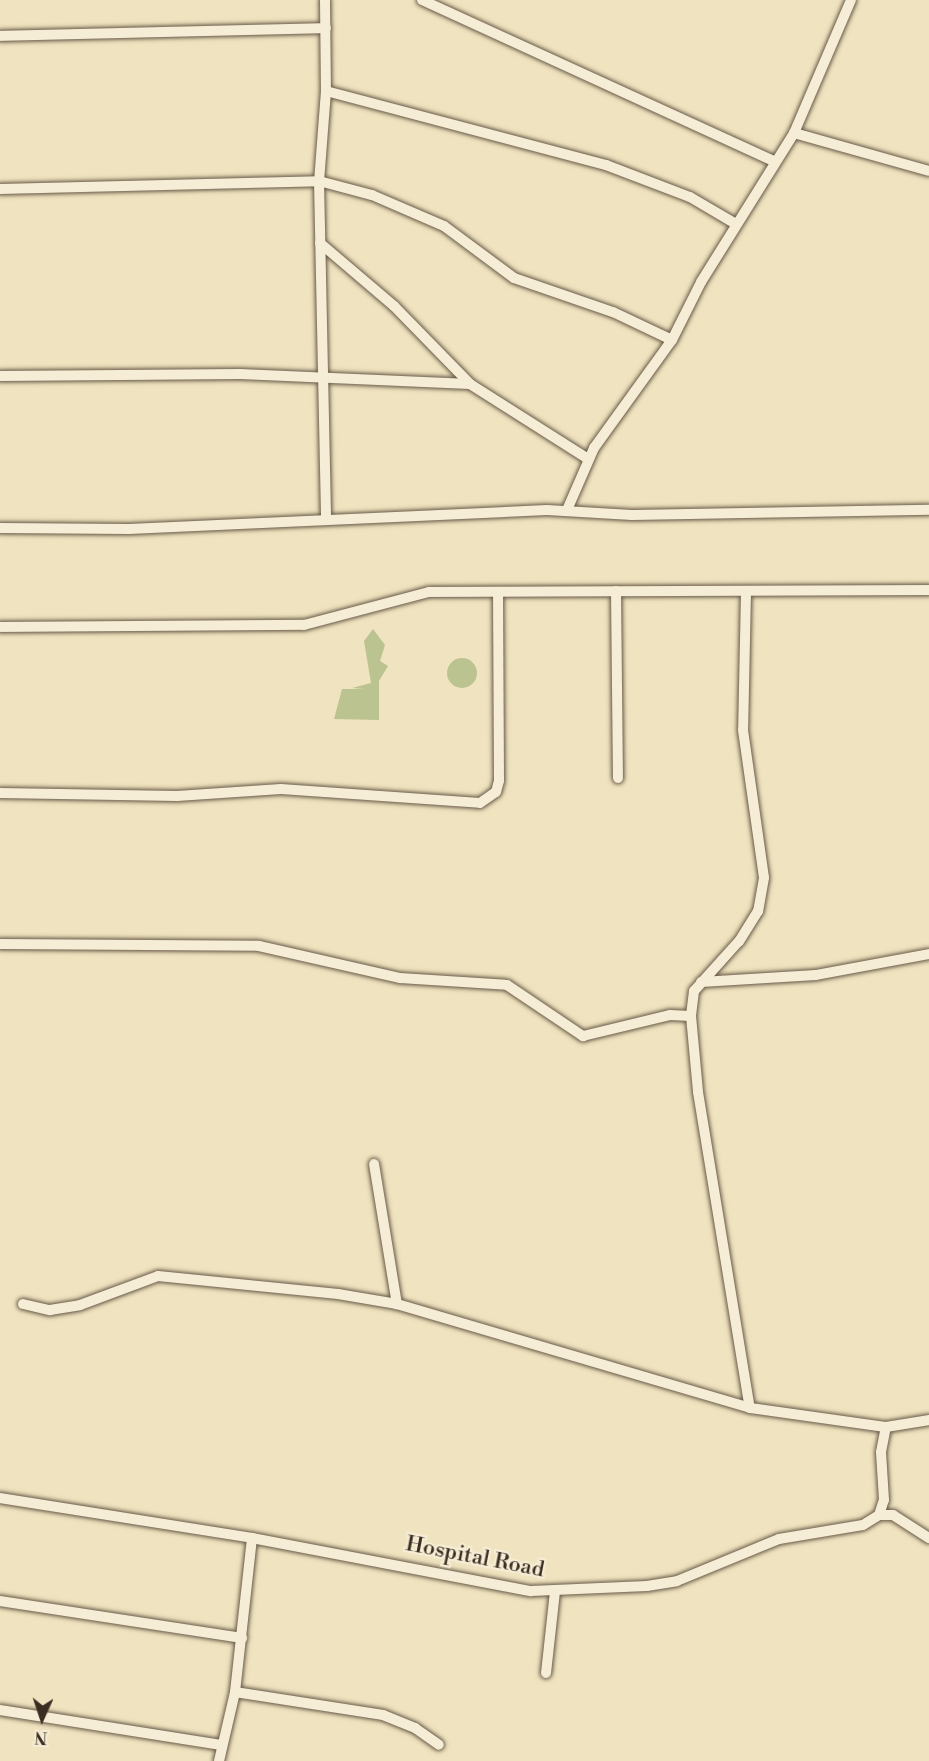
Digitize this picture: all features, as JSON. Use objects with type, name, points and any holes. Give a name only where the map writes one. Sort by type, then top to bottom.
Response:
[{"type":"street","points":[[324,0],[326,91],[319,181],[326,518]]},
{"type":"street","points":[[422,0],[774,161]]},
{"type":"street","points":[[567,510],[588,459],[672,340],[736,224],[774,161],[794,133],[851,0]]},
{"type":"street","points":[[0,36],[326,28]]},
{"type":"street","points":[[326,91],[606,165],[690,197],[736,224]]},
{"type":"street","points":[[794,133],[929,171]]},
{"type":"street","points":[[0,189],[319,181],[372,195],[444,226],[514,278],[614,312],[672,340]]},
{"type":"street","points":[[320,243],[394,306],[470,384],[588,459]]},
{"type":"street","points":[[0,376],[324,378],[470,384]]},
{"type":"street","points":[[0,528],[129,530],[326,518],[567,510],[632,515],[929,510]]},
{"type":"street","points":[[0,627],[278,626],[338,617],[408,595],[616,591],[929,590]]},
{"type":"street","points":[[616,591],[618,778]]},
{"type":"street","points":[[746,592],[743,730],[764,878],[758,911],[739,941],[700,982],[691,1000],[691,1016],[698,1092],[750,1408]]},
{"type":"street","points":[[0,793],[177,796],[280,789],[480,803],[496,792],[499,781],[498,594]]},
{"type":"street","points":[[0,944],[157,941],[259,946],[400,978],[507,985],[583,1036],[670,1016],[691,1016]]},
{"type":"street","points":[[700,982],[816,975],[929,954]]},
{"type":"street","points":[[374,1164],[397,1304]]},
{"type":"street","points":[[23,1304],[50,1310],[80,1305],[158,1276],[397,1304],[750,1408],[886,1427],[929,1420]]},
{"type":"street","points":[[886,1427],[879,1515],[893,1515],[929,1538]]},
{"type":"street","name":"Hospital Road","points":[[0,1498],[252,1538],[555,1591],[612,1591],[677,1581],[741,1552],[810,1531],[863,1525],[879,1515]]},
{"type":"street","points":[[219,1761],[235,1692],[252,1538]]},
{"type":"street","points":[[546,1673],[555,1591]]},
{"type":"street","points":[[0,1601],[242,1638]]},
{"type":"street","points":[[235,1692],[383,1715],[439,1744]]},
{"type":"street","points":[[0,1710],[221,1745]]},
{"type":"green space","points":[[373,629],[385,645],[380,661],[388,666],[379,681],[379,720],[334,719],[342,689],[364,689],[352,688],[371,683],[364,641]]},
{"type":"green space","points":[[462,658],[473,662],[477,673],[473,684],[462,688],[451,684],[447,673],[451,662]]}]
